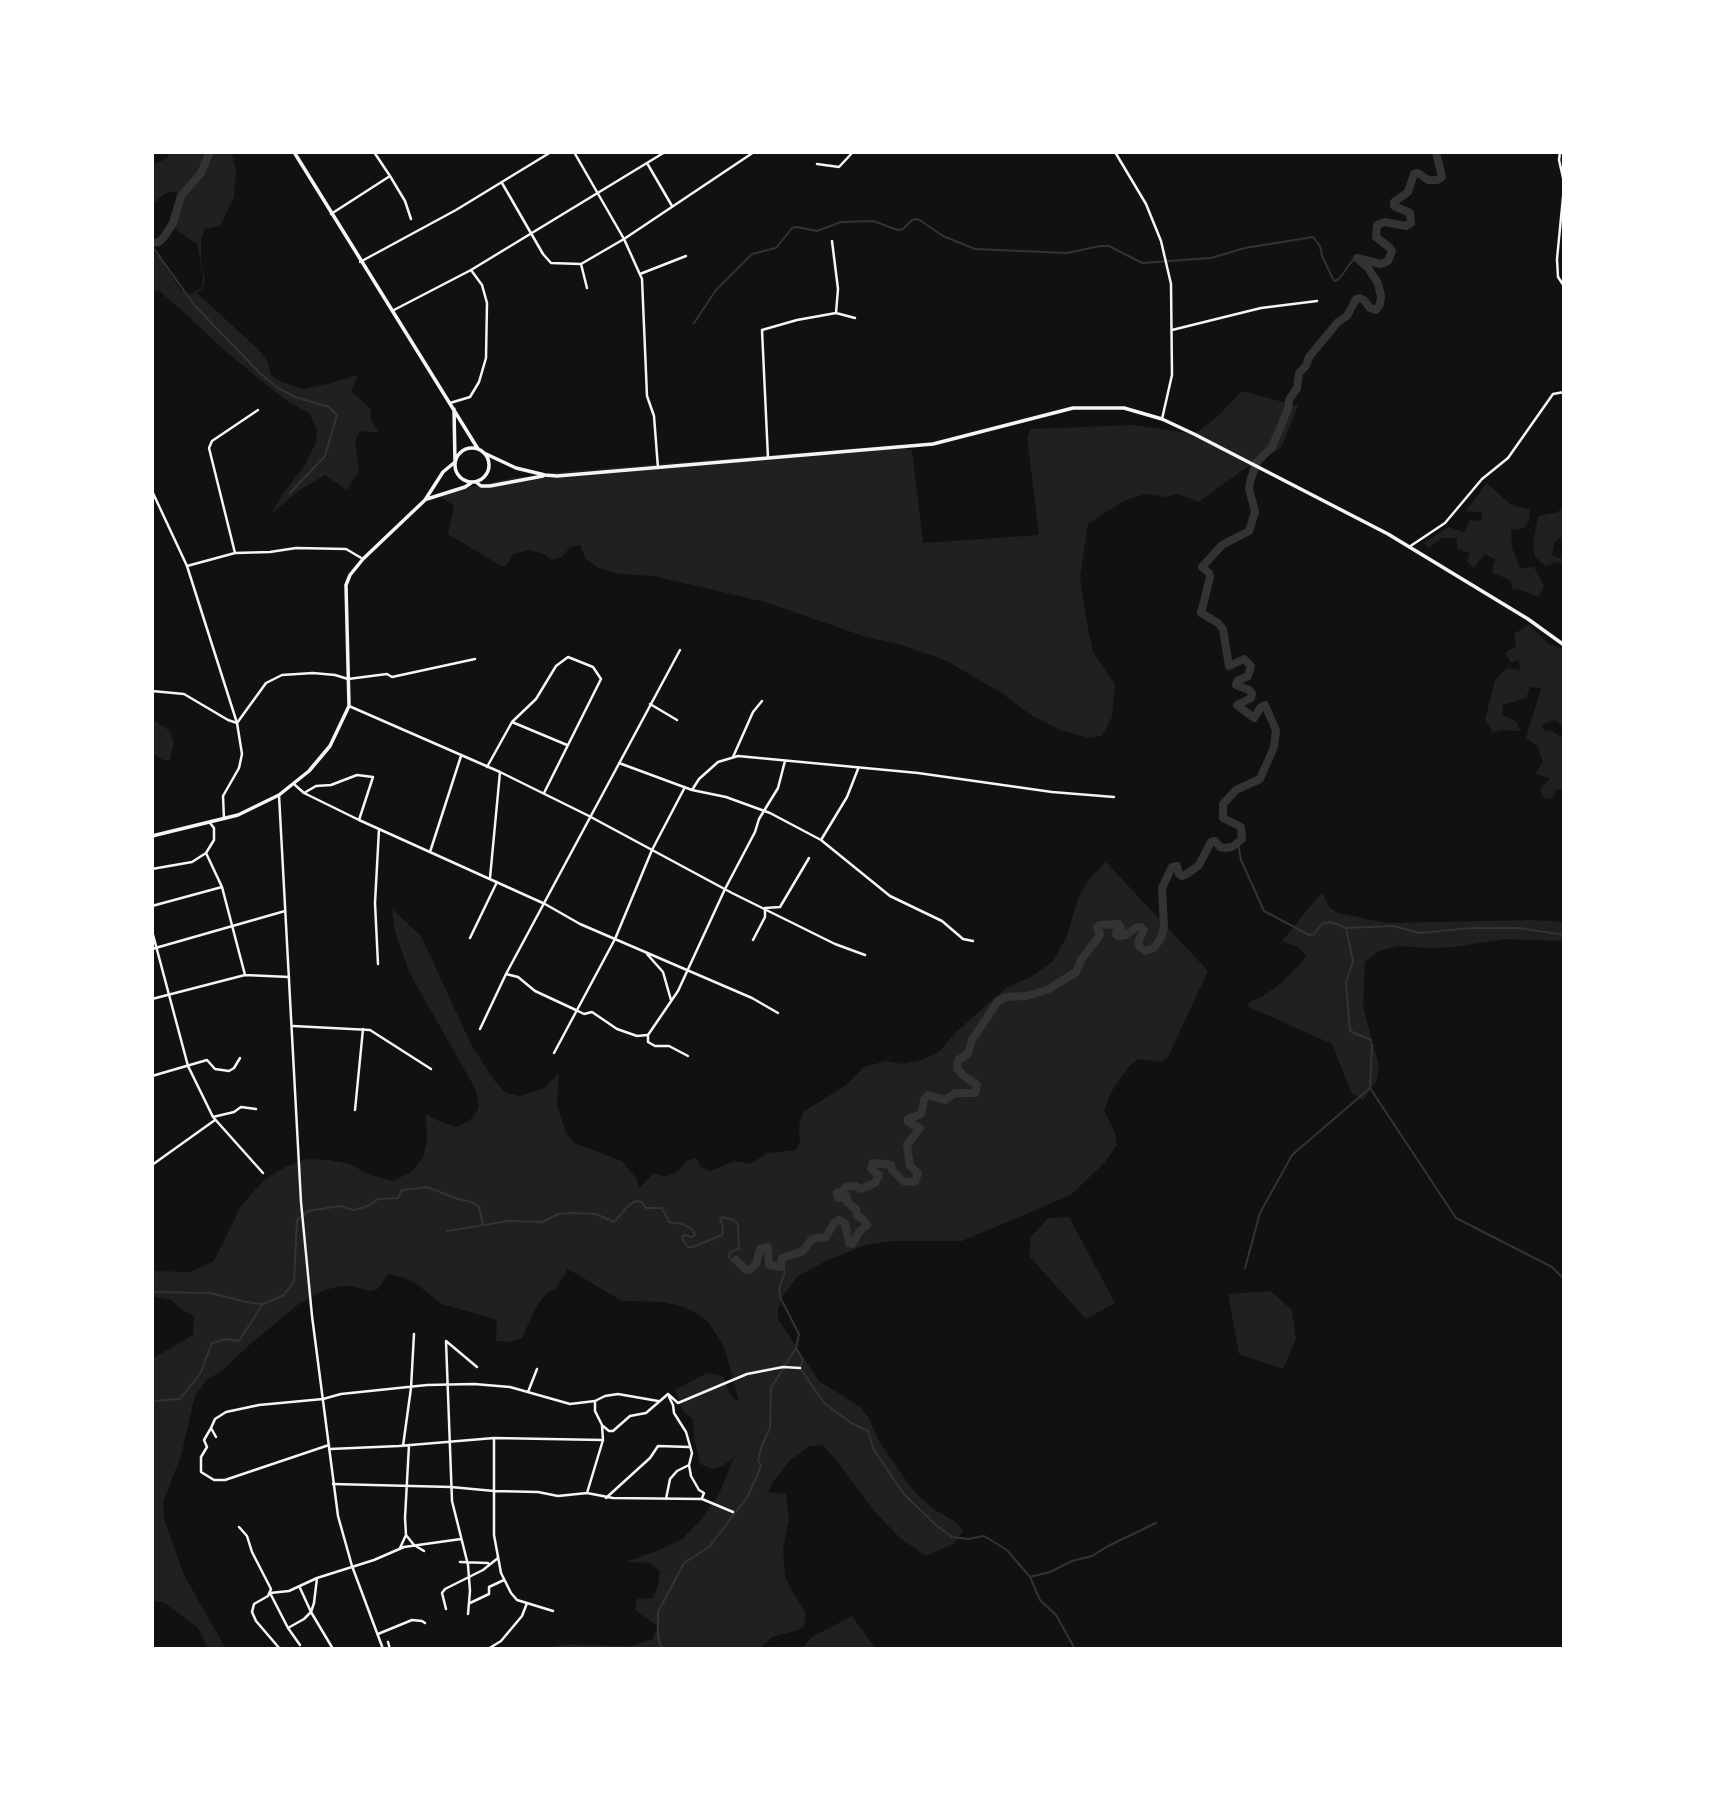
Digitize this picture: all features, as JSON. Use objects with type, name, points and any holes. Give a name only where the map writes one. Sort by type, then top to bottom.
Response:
[{"type":"highway","points":[[294,152],[478,449],[516,468],[545,475]]},
{"type":"highway","points":[[454,409],[455,461],[458,476],[481,486],[490,486],[545,475],[933,444],[1073,408],[1124,408],[1162,419],[1388,534],[1564,645]]},
{"type":"highway","points":[[152,836],[224,819],[279,795],[295,785],[330,746],[349,706],[346,585],[350,575],[363,559],[425,500],[443,472],[464,450],[478,449]]},
{"type":"highway","points":[[425,500],[468,486],[487,472],[488,462],[484,453]]},
{"type":"street","points":[[374,152],[405,201],[411,219]]},
{"type":"street","points":[[360,262],[502,183],[551,152]]},
{"type":"street","points":[[574,152],[624,239],[640,274],[647,396],[654,416],[658,468]]},
{"type":"street","points":[[392,312],[471,270],[665,152]]},
{"type":"street","points":[[502,183],[543,254],[551,263],[581,264],[624,239],[754,152]]},
{"type":"street","points":[[817,164],[839,167],[852,152]]},
{"type":"street","points":[[1115,152],[1146,204],[1161,241],[1171,284],[1172,375],[1162,419]]},
{"type":"street","points":[[1560,152],[1564,182]]},
{"type":"street","points":[[647,163],[672,207]]},
{"type":"street","points":[[331,214],[390,176]]},
{"type":"street","points":[[1564,187],[1557,259],[1558,277],[1564,286]]},
{"type":"street","points":[[832,241],[838,289],[836,313]]},
{"type":"street","points":[[640,274],[686,256]]},
{"type":"street","points":[[581,264],[587,288]]},
{"type":"street","points":[[450,403],[470,397],[479,382],[486,358],[486,303],[482,285],[471,270]]},
{"type":"street","points":[[1172,330],[1261,308],[1317,301]]},
{"type":"street","points":[[768,458],[762,330],[836,313],[855,318]]},
{"type":"street","points":[[1408,548],[1445,523],[1482,479],[1508,458],[1553,394],[1564,391]]},
{"type":"street","points":[[235,554],[209,448],[212,441],[258,410]]},
{"type":"street","points":[[152,491],[187,566],[237,723],[242,754],[239,768],[223,796],[224,819]]},
{"type":"street","points":[[187,566],[235,554],[296,548],[341,548],[363,559]]},
{"type":"street","points":[[480,1029],[589,816],[680,650]]},
{"type":"street","points":[[488,768],[512,722],[536,699],[556,666],[568,657],[593,667],[601,679],[544,793]]},
{"type":"street","points":[[237,723],[266,683],[282,676],[313,673],[350,679],[387,674],[392,677],[475,659]]},
{"type":"street","points":[[152,691],[184,694],[237,723]]},
{"type":"street","points":[[733,757],[753,712],[762,701]]},
{"type":"street","points":[[650,704],[677,720]]},
{"type":"street","points":[[349,706],[544,793],[725,889],[835,944],[865,954]]},
{"type":"street","points":[[512,722],[567,745]]},
{"type":"street","points":[[430,852],[461,756]]},
{"type":"street","points":[[692,790],[699,779],[719,762],[733,757],[918,773],[1052,792],[1114,797]]},
{"type":"street","points":[[688,1056],[669,1046],[655,1046],[648,1042],[648,1035],[678,990],[763,811],[778,788],[785,761]]},
{"type":"street","points":[[619,763],[692,790],[726,797],[763,811],[821,840],[891,896],[942,921],[963,939],[973,942]]},
{"type":"street","points":[[821,840],[847,797],[858,768]]},
{"type":"street","points":[[490,878],[500,772]]},
{"type":"street","points":[[304,793],[316,786],[331,785],[357,775],[373,777],[359,820]]},
{"type":"street","points":[[295,785],[304,793],[359,820],[490,878],[580,924],[752,998],[778,1013]]},
{"type":"street","points":[[554,1053],[615,939],[652,850],[685,787]]},
{"type":"street","points":[[279,795],[305,1254],[333,1484],[338,1516],[352,1566],[383,1649]]},
{"type":"street","points":[[152,869],[192,862],[206,853],[214,840],[214,828],[209,822]]},
{"type":"street","points":[[378,964],[375,903],[379,829]]},
{"type":"street","points":[[206,853],[222,887],[244,975]]},
{"type":"street","points":[[765,908],[780,907],[808,858]]},
{"type":"street","points":[[470,938],[497,882]]},
{"type":"street","points":[[152,906],[222,887]]},
{"type":"street","points":[[753,940],[765,917],[765,908]]},
{"type":"street","points":[[154,948],[285,911]]},
{"type":"street","points":[[152,931],[154,948],[188,1066],[214,1119],[263,1173]]},
{"type":"street","points":[[646,953],[663,972],[671,1000]]},
{"type":"street","points":[[506,974],[518,977],[535,991],[584,1014],[592,1012],[617,1029],[637,1036],[648,1035]]},
{"type":"street","points":[[152,999],[244,975],[289,978]]},
{"type":"street","points":[[293,1026],[370,1030],[430,1069]]},
{"type":"street","points":[[355,1110],[363,1029]]},
{"type":"street","points":[[152,1076],[207,1060],[215,1069],[229,1071],[240,1058]]},
{"type":"street","points":[[152,1165],[214,1119],[241,1107],[256,1109]]},
{"type":"street","points":[[403,1446],[411,1388],[414,1334]]},
{"type":"street","points":[[468,1614],[469,1576],[452,1487],[446,1341],[477,1367]]},
{"type":"street","points":[[668,1394],[678,1403],[747,1374],[783,1367],[800,1368]]},
{"type":"street","points":[[528,1392],[537,1369]]},
{"type":"street","points":[[603,1440],[494,1437],[403,1446],[330,1447],[225,1480],[214,1480],[201,1472],[201,1457],[206,1447],[204,1440],[215,1419],[226,1412],[259,1405],[449,1384],[510,1387],[570,1404],[595,1401],[618,1394],[658,1401]]},
{"type":"street","points":[[602,1425],[613,1431],[630,1416],[646,1413],[668,1394]]},
{"type":"street","points":[[668,1394],[674,1413],[686,1432],[691,1453],[691,1476],[699,1490],[704,1493],[702,1499]]},
{"type":"street","points":[[587,1493],[603,1440],[595,1401]]},
{"type":"street","points":[[211,1428],[216,1437]]},
{"type":"street","points":[[494,1437],[495,1535],[498,1559],[505,1580],[517,1600],[553,1611]]},
{"type":"street","points":[[400,1549],[406,1535],[409,1445]]},
{"type":"street","points":[[606,1498],[650,1458],[658,1446],[690,1447]]},
{"type":"street","points":[[666,1499],[670,1479],[677,1471],[689,1465]]},
{"type":"street","points":[[333,1484],[452,1487],[538,1492],[558,1496],[587,1493],[606,1498],[702,1499],[733,1512]]},
{"type":"street","points":[[239,1527],[247,1536],[288,1628],[300,1645]]},
{"type":"street","points":[[406,1535],[414,1545],[424,1551]]},
{"type":"street","points":[[280,1649],[256,1621],[253,1612],[254,1604],[271,1593],[299,1587],[317,1578],[414,1545],[461,1539]]},
{"type":"street","points":[[446,1609],[442,1593],[445,1589],[498,1559]]},
{"type":"street","points":[[460,1562],[489,1564]]},
{"type":"street","points":[[288,1628],[311,1612],[317,1578]]},
{"type":"street","points":[[470,1603],[489,1594],[489,1587],[505,1580]]},
{"type":"street","points":[[299,1587],[334,1649]]},
{"type":"street","points":[[488,1649],[501,1641],[522,1616],[527,1603]]},
{"type":"street","points":[[378,1634],[412,1620],[425,1623]]},
{"type":"street","points":[[388,1642],[390,1649]]},
{"type":"shaded area","points":[[169,152],[231,152],[236,169],[234,197],[220,226],[205,229],[201,241],[201,264],[205,278],[203,288],[197,293],[258,349],[268,362],[271,375],[280,381],[302,389],[358,375],[351,391],[371,409],[371,420],[380,433],[360,431],[355,441],[359,471],[347,490],[325,475],[297,492],[271,514],[303,468],[316,443],[317,430],[309,413],[284,399],[225,351],[159,291],[152,290],[152,253],[158,255],[181,291],[192,294],[202,287],[203,277],[197,244],[175,229],[173,223],[181,196],[174,191],[164,194],[152,205],[152,165],[168,158]]},
{"type":"shaded area","points":[[1242,391],[1298,406],[1281,448],[1243,470],[1199,502],[1178,494],[1167,497],[1146,494],[1125,500],[1088,524],[1080,576],[1086,618],[1093,652],[1115,685],[1112,717],[1102,736],[1090,738],[1060,730],[1031,715],[1000,692],[945,660],[863,636],[765,602],[653,576],[620,574],[598,568],[585,558],[580,545],[570,547],[562,557],[552,560],[542,553],[528,550],[513,554],[506,566],[501,566],[448,534],[454,506],[436,494],[518,477],[540,477],[550,473],[895,445],[912,450],[923,543],[1039,535],[1027,437],[1031,429],[1134,425],[1194,434],[1216,418]]},
{"type":"shaded area","points":[[1487,483],[1511,505],[1529,509],[1530,520],[1524,528],[1511,530],[1512,548],[1520,568],[1534,567],[1544,586],[1539,597],[1512,589],[1511,581],[1492,572],[1495,559],[1485,554],[1474,568],[1467,562],[1470,553],[1457,549],[1457,538],[1442,538],[1428,548],[1424,543],[1448,527],[1464,532],[1470,520],[1482,521],[1482,513],[1466,511]]},
{"type":"shaded area","points":[[1564,505],[1564,535],[1554,543],[1552,555],[1564,560],[1564,565],[1557,562],[1546,566],[1535,557],[1533,544],[1538,516],[1558,512]]},
{"type":"shaded area","points":[[1529,624],[1548,644],[1564,649],[1564,728],[1555,720],[1542,724],[1545,732],[1551,730],[1564,739],[1564,791],[1557,789],[1552,799],[1544,798],[1540,790],[1550,778],[1535,774],[1543,762],[1538,747],[1526,738],[1541,688],[1530,687],[1526,698],[1503,705],[1502,715],[1517,722],[1520,731],[1500,730],[1493,733],[1485,720],[1495,680],[1507,668],[1520,670],[1519,660],[1511,663],[1505,653],[1516,646],[1514,634]]},
{"type":"shaded area","points":[[152,719],[170,731],[174,742],[170,760],[165,761],[152,753]]},
{"type":"shaded area","points":[[1106,862],[1208,971],[1168,1057],[1160,1062],[1137,1059],[1110,1094],[1104,1111],[1115,1132],[1117,1145],[1105,1162],[1071,1195],[962,1241],[891,1241],[866,1245],[828,1260],[798,1276],[784,1294],[778,1309],[778,1319],[819,1381],[859,1406],[912,1489],[932,1508],[957,1523],[963,1531],[955,1543],[926,1556],[899,1537],[874,1511],[822,1445],[810,1446],[790,1460],[768,1492],[786,1494],[789,1519],[783,1548],[785,1576],[806,1612],[804,1626],[772,1637],[760,1649],[541,1649],[565,1644],[632,1646],[653,1639],[657,1626],[635,1610],[637,1599],[653,1598],[660,1571],[650,1563],[626,1562],[682,1539],[699,1522],[719,1494],[734,1457],[723,1466],[713,1469],[700,1464],[693,1420],[683,1411],[675,1390],[707,1373],[723,1376],[730,1395],[739,1402],[725,1349],[709,1323],[700,1315],[664,1302],[622,1301],[568,1269],[556,1288],[546,1294],[536,1307],[522,1338],[510,1342],[496,1341],[497,1320],[442,1304],[406,1278],[388,1274],[378,1289],[369,1291],[340,1286],[322,1291],[300,1303],[222,1371],[208,1379],[195,1395],[181,1456],[163,1502],[164,1519],[184,1575],[226,1649],[208,1649],[198,1628],[163,1602],[152,1601],[152,1359],[193,1335],[194,1316],[171,1300],[152,1296],[152,1271],[190,1272],[214,1261],[241,1206],[264,1180],[285,1167],[307,1159],[329,1160],[350,1164],[370,1175],[393,1181],[411,1172],[423,1158],[427,1139],[426,1114],[457,1127],[470,1120],[479,1108],[476,1090],[409,972],[395,931],[392,909],[421,936],[471,1044],[494,1080],[506,1093],[520,1096],[544,1088],[559,1073],[557,1105],[566,1133],[574,1143],[622,1161],[636,1178],[640,1188],[653,1173],[666,1177],[678,1171],[686,1161],[696,1158],[701,1167],[710,1171],[734,1161],[751,1164],[767,1153],[796,1150],[800,1141],[799,1127],[803,1112],[845,1086],[864,1067],[886,1061],[902,1064],[922,1060],[940,1051],[956,1032],[1006,988],[1031,977],[1053,961],[1066,938],[1079,896],[1089,879]]},
{"type":"shaded area","points":[[1322,892],[1329,907],[1338,913],[1386,923],[1534,920],[1564,922],[1564,941],[1504,939],[1455,947],[1398,946],[1379,951],[1365,962],[1363,1006],[1379,1066],[1377,1079],[1363,1101],[1351,1092],[1332,1044],[1247,1006],[1252,1000],[1262,997],[1281,983],[1306,956],[1299,948],[1282,941]]},
{"type":"shaded area","points":[[1069,1217],[1115,1303],[1086,1319],[1029,1256],[1031,1237],[1048,1218]]},
{"type":"shaded area","points":[[1271,1291],[1292,1310],[1296,1339],[1283,1369],[1239,1354],[1228,1294]]},
{"type":"shaded area","points":[[852,1616],[876,1649],[801,1649],[812,1637]]},
{"type":"waterway","points":[[152,243],[159,242],[173,223],[181,196],[201,173],[210,152]]},
{"type":"waterway","points":[[736,1260],[746,1270],[751,1269],[756,1264],[760,1249],[768,1247],[769,1265],[781,1267],[782,1258],[803,1251],[812,1239],[826,1237],[834,1223],[839,1220],[845,1223],[849,1243],[853,1244],[859,1232],[867,1225],[857,1216],[856,1209],[847,1202],[847,1196],[838,1198],[837,1193],[846,1187],[855,1186],[861,1189],[875,1183],[879,1175],[871,1169],[873,1163],[891,1165],[892,1170],[903,1181],[915,1182],[918,1173],[910,1166],[907,1145],[920,1128],[908,1122],[908,1119],[921,1114],[928,1095],[945,1100],[955,1093],[975,1093],[977,1085],[957,1068],[958,1060],[968,1054],[972,1040],[998,1001],[1006,997],[1026,996],[1047,990],[1076,972],[1081,960],[1100,935],[1097,927],[1100,925],[1119,924],[1121,929],[1116,932],[1119,936],[1141,927],[1144,930],[1138,942],[1140,947],[1145,951],[1154,948],[1164,927],[1162,888],[1172,867],[1177,866],[1182,876],[1199,865],[1211,842],[1215,841],[1225,848],[1232,847],[1242,839],[1241,827],[1223,818],[1223,804],[1236,790],[1260,779],[1274,747],[1276,730],[1265,705],[1254,718],[1237,705],[1251,698],[1249,690],[1236,685],[1237,681],[1248,676],[1251,666],[1244,659],[1229,666],[1223,629],[1201,613],[1210,577],[1202,567],[1222,545],[1249,531],[1255,512],[1249,489],[1250,481],[1257,462],[1272,447],[1288,409],[1289,400],[1297,388],[1299,373],[1306,366],[1309,357],[1338,322],[1347,316],[1356,299],[1364,300],[1370,308],[1376,310],[1380,304],[1378,283],[1357,258],[1381,264],[1388,261],[1392,251],[1376,237],[1377,225],[1385,222],[1406,226],[1411,223],[1410,213],[1394,206],[1394,202],[1408,192],[1414,174],[1418,173],[1428,180],[1442,177],[1436,152]]},
{"type":"waterway","points":[[694,323],[716,290],[752,254],[776,248],[792,228],[817,231],[841,222],[873,221],[898,230],[918,219],[943,236],[975,249],[1067,253],[1109,246],[1142,263],[1211,258],[1245,248],[1313,237],[1320,246],[1334,281],[1357,259]]},
{"type":"waterway","points":[[152,246],[195,306],[260,373],[278,388],[295,397],[329,407],[337,415],[325,456],[290,493]]},
{"type":"waterway","points":[[1238,844],[1241,860],[1264,911],[1309,935],[1314,934],[1322,924],[1331,922],[1346,928],[1393,926],[1420,933],[1472,928],[1519,928],[1564,935]]},
{"type":"waterway","points":[[1346,928],[1353,961],[1346,983],[1350,1031],[1371,1040]]},
{"type":"waterway","points":[[1372,1044],[1370,1088],[1456,1218],[1552,1267],[1564,1279]]},
{"type":"waterway","points":[[1245,1268],[1260,1213],[1292,1155],[1370,1088]]},
{"type":"waterway","points":[[152,1401],[180,1399],[200,1374],[212,1343],[226,1339],[239,1341],[263,1304],[284,1295],[294,1281],[297,1220],[308,1211],[340,1206],[354,1210],[368,1206],[378,1199],[398,1198],[402,1190],[427,1187],[472,1202],[479,1207],[483,1225]]},
{"type":"waterway","points":[[447,1231],[508,1221],[542,1222],[558,1214],[574,1213],[596,1214],[614,1222],[636,1201],[642,1202],[646,1208],[662,1208],[669,1222],[683,1224],[692,1229],[695,1235],[684,1235],[682,1238],[688,1247],[722,1235],[722,1217],[734,1220],[738,1225],[739,1249],[730,1252],[729,1257],[731,1260],[735,1259]]},
{"type":"waterway","points":[[662,1649],[658,1637],[658,1612],[684,1563],[709,1547],[748,1496],[761,1465],[758,1461],[761,1448],[770,1428],[771,1388],[796,1348],[799,1334],[780,1297],[779,1288],[785,1272],[782,1265]]},
{"type":"waterway","points":[[152,1292],[211,1293],[262,1304]]},
{"type":"waterway","points":[[796,1348],[803,1360],[800,1368],[824,1403],[851,1423],[868,1431],[874,1450],[903,1493],[952,1537],[968,1539],[984,1536],[1007,1550],[1030,1577],[1040,1600],[1056,1615],[1075,1649]]},
{"type":"waterway","points":[[1030,1577],[1092,1556],[1156,1523]]}]
